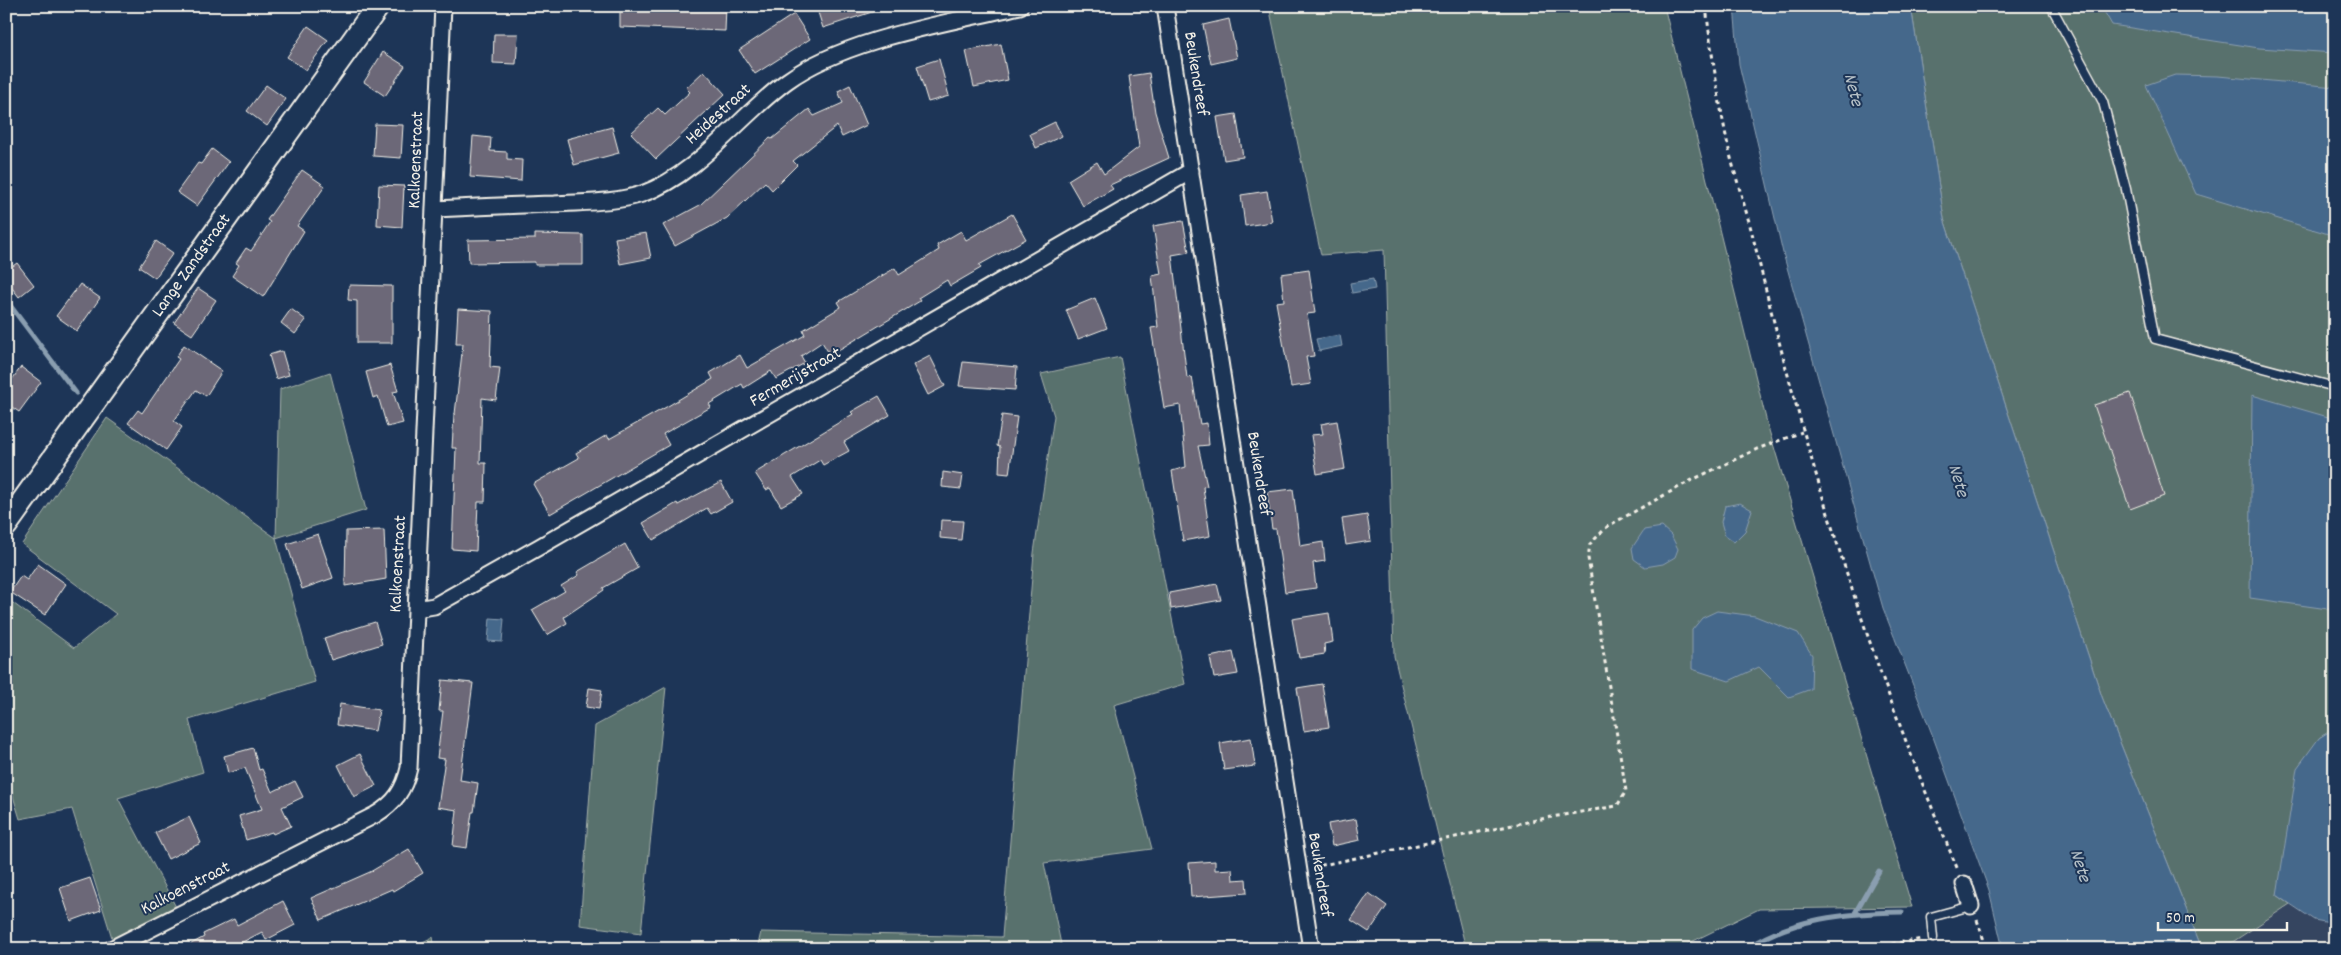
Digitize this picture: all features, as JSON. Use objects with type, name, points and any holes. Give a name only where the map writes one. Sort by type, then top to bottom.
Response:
[{"type":"street","name":"Lange Zandstraat","points":[[6,525],[378,6]]},
{"type":"street","name":"Kalkoenstraat","points":[[110,949],[375,814],[394,801],[401,792],[409,768],[443,6]]},
{"type":"street","name":"Heidestraat","points":[[434,209],[601,202],[641,194],[665,184],[684,172],[757,105],[788,80],[818,63],[880,40],[1020,6]]},
{"type":"street","name":"Beukendreef","points":[[1165,6],[1311,949]]},
{"type":"street","name":"Fermerijstraat","points":[[416,609],[434,606],[539,547],[1191,171]]},
{"type":"street","points":[[1964,884],[1972,906]]},
{"type":"lane","points":[[2051,6],[2103,102],[2126,189],[2155,339],[2335,387]]},
{"type":"lane","points":[[1933,938],[1931,917],[1972,906]]},
{"type":"path","points":[[1706,6],[1727,141],[1802,432],[1880,673],[1930,805],[1964,884]]},
{"type":"path","points":[[1299,870],[1546,818],[1618,806],[1626,790],[1588,558],[1590,544],[1608,526],[1692,480],[1757,449],[1802,432]]},
{"type":"path","points":[[1972,906],[1987,949]]},
{"type":"path","points":[[1860,949],[1933,938]]},
{"type":"shaded area","points":[[2290,904],[2314,920],[2335,924],[2335,949],[2222,949]]},
{"type":"green space","points":[[1269,6],[1664,6],[1768,427],[1912,907],[1759,909],[1677,949],[1466,949],[1394,656],[1384,250],[1321,255]]},
{"type":"green space","points":[[1911,6],[2335,6],[2335,728],[2319,738],[2277,895],[2290,904],[2222,949],[2202,949],[2102,697],[1944,219]]},
{"type":"green space","points":[[1120,357],[1185,684],[1114,705],[1152,849],[1044,863],[1062,949],[757,949],[761,932],[1002,937],[1034,553],[1054,416],[1041,374]]},
{"type":"green space","points":[[330,372],[366,510],[276,538],[280,389]]},
{"type":"green space","points":[[107,418],[276,538],[315,682],[189,720],[203,772],[118,798],[177,909],[113,941],[72,809],[20,819],[6,773],[6,598],[74,648],[116,614],[22,544]]},
{"type":"green space","points":[[666,687],[641,933],[580,925],[595,726]]},
{"type":"green space","points":[[433,937],[435,949],[408,949]]},
{"type":"water","name":"Nete","points":[[1734,6],[1911,6],[1944,219],[2102,697],[2202,949],[2003,949],[1989,890],[1932,734],[1883,608],[1783,253],[1739,64]]},
{"type":"water","points":[[2101,6],[2335,6],[2335,53],[2259,48],[2112,25]]},
{"type":"water","points":[[2175,75],[2218,76],[2335,87],[2335,236],[2196,194],[2146,85]]},
{"type":"water","points":[[1373,279],[1375,289],[1352,293],[1350,283]]},
{"type":"water","points":[[1340,335],[1342,346],[1319,351],[1316,339]]},
{"type":"water","points":[[2252,395],[2335,419],[2335,610],[2250,598]]},
{"type":"water","points":[[1740,503],[1752,510],[1745,531],[1734,542],[1725,536],[1721,522],[1725,506]]},
{"type":"water","points":[[1662,527],[1671,535],[1678,549],[1675,557],[1663,564],[1645,567],[1634,559],[1632,548],[1644,530]]},
{"type":"water","points":[[1717,611],[1755,616],[1798,633],[1812,655],[1811,689],[1789,697],[1759,667],[1729,681],[1692,669],[1692,630],[1702,618]]},
{"type":"water","points":[[490,618],[504,619],[502,642],[488,641]]},
{"type":"water","points":[[2335,728],[2335,924],[2314,920],[2277,895],[2297,768],[2319,738]]},
{"type":"building","points":[[620,6],[726,6],[725,31],[620,27]]},
{"type":"building","points":[[816,6],[881,6],[881,9],[823,28]]},
{"type":"building","points":[[794,14],[810,39],[755,74],[739,50]]},
{"type":"building","points":[[1229,19],[1237,58],[1211,64],[1203,25]]},
{"type":"building","points":[[308,26],[328,40],[306,70],[287,57]]},
{"type":"building","points":[[494,34],[518,34],[516,64],[493,63]]},
{"type":"building","points":[[1001,44],[1008,80],[974,87],[966,51]]},
{"type":"building","points":[[383,52],[405,66],[385,96],[364,82]]},
{"type":"building","points":[[939,59],[949,96],[928,102],[917,66]]},
{"type":"building","points":[[704,71],[725,94],[656,159],[631,133],[658,108],[665,115],[690,92],[686,88]]},
{"type":"building","points":[[1149,73],[1155,112],[1169,158],[1110,185],[1113,189],[1083,206],[1068,180],[1097,162],[1104,174],[1139,147],[1129,76]]},
{"type":"building","points":[[266,85],[286,99],[267,126],[247,111]]},
{"type":"building","points":[[850,85],[867,125],[842,137],[837,126],[793,161],[797,165],[772,190],[765,182],[727,218],[675,246],[663,225],[700,205],[770,138],[772,139],[809,109],[814,116],[843,103],[838,91]]},
{"type":"building","points":[[1236,114],[1243,157],[1224,160],[1217,117]]},
{"type":"building","points":[[1055,122],[1062,136],[1036,148],[1030,134]]},
{"type":"building","points":[[375,124],[403,125],[401,158],[373,156]]},
{"type":"building","points":[[612,127],[619,153],[574,165],[567,139]]},
{"type":"building","points":[[473,136],[491,138],[490,151],[507,152],[507,159],[522,160],[521,181],[470,177]]},
{"type":"building","points":[[212,149],[229,162],[197,206],[177,192],[198,163],[201,164]]},
{"type":"building","points":[[302,170],[325,186],[297,226],[304,231],[263,297],[232,276],[239,265],[236,263],[246,248],[251,251],[270,222],[267,220]]},
{"type":"building","points":[[379,185],[404,186],[402,227],[377,225]]},
{"type":"building","points":[[1267,191],[1272,222],[1245,226],[1241,195]]},
{"type":"building","points":[[1012,214],[1026,239],[979,265],[981,268],[950,286],[947,280],[918,298],[920,301],[830,355],[822,342],[801,356],[805,363],[776,379],[771,371],[744,388],[742,384],[709,404],[711,407],[663,434],[669,445],[550,514],[533,484],[579,458],[576,453],[607,435],[609,439],[668,406],[713,379],[710,373],[740,355],[747,368],[805,335],[803,330],[841,307],[838,302],[895,268],[899,275],[939,250],[937,245],[961,231],[966,240]]},
{"type":"building","points":[[1183,221],[1189,252],[1172,255],[1187,378],[1192,377],[1200,424],[1207,423],[1209,445],[1198,446],[1207,486],[1203,487],[1210,536],[1183,541],[1172,471],[1186,467],[1180,405],[1164,408],[1151,328],[1158,327],[1152,276],[1161,274],[1153,226]]},
{"type":"building","points":[[646,233],[651,258],[620,264],[615,238]]},
{"type":"building","points":[[535,234],[583,235],[583,265],[535,265],[535,262],[469,263],[468,240],[535,239]]},
{"type":"building","points":[[156,241],[173,253],[155,278],[139,267]]},
{"type":"building","points":[[17,263],[34,285],[19,297],[6,280],[6,271]]},
{"type":"building","points":[[1309,270],[1315,313],[1307,314],[1314,356],[1306,357],[1311,384],[1291,387],[1276,302],[1284,301],[1281,274]]},
{"type":"building","points":[[80,284],[100,298],[77,331],[56,316]]},
{"type":"building","points":[[349,285],[392,286],[392,343],[357,343],[357,301],[348,300]]},
{"type":"building","points":[[198,288],[216,300],[192,335],[174,323]]},
{"type":"building","points":[[1095,298],[1107,328],[1078,339],[1066,310]]},
{"type":"building","points":[[291,309],[306,320],[295,334],[281,323]]},
{"type":"building","points":[[458,309],[492,311],[490,367],[500,368],[496,400],[482,398],[480,463],[486,463],[485,502],[478,502],[476,551],[452,549],[456,448],[452,448],[454,414],[463,344],[456,344]]},
{"type":"building","points":[[184,345],[222,371],[206,396],[196,390],[174,421],[182,427],[166,450],[128,423],[138,410],[142,413],[179,359],[176,357]]},
{"type":"building","points":[[282,351],[289,375],[276,379],[269,355]]},
{"type":"building","points":[[930,356],[945,386],[928,395],[913,365]]},
{"type":"building","points":[[963,362],[1017,367],[1015,390],[959,386]]},
{"type":"building","points":[[390,365],[398,391],[393,392],[403,423],[387,427],[378,396],[373,398],[366,372]]},
{"type":"building","points":[[21,367],[41,382],[19,412],[6,403],[6,388]]},
{"type":"building","points":[[2130,393],[2164,496],[2130,509],[2094,405]]},
{"type":"building","points":[[879,396],[890,415],[844,442],[849,451],[823,465],[820,460],[792,477],[803,494],[781,506],[770,488],[766,490],[755,473],[853,414],[851,412]]},
{"type":"building","points":[[1002,415],[1017,417],[1009,474],[999,473],[1000,447],[997,446]]},
{"type":"building","points":[[1337,421],[1345,469],[1317,474],[1311,435],[1323,434],[1321,424]]},
{"type":"building","points":[[943,472],[963,475],[961,489],[942,487]]},
{"type":"building","points":[[721,482],[732,502],[711,514],[707,508],[653,540],[643,523],[677,503],[678,505]]},
{"type":"building","points":[[1293,489],[1300,546],[1323,542],[1325,561],[1313,563],[1316,588],[1285,592],[1276,529],[1272,529],[1267,492]]},
{"type":"building","points":[[1367,515],[1371,541],[1346,545],[1342,519]]},
{"type":"building","points":[[941,520],[963,521],[961,540],[940,538]]},
{"type":"building","points":[[384,530],[386,579],[345,586],[346,531]]},
{"type":"building","points":[[318,534],[333,578],[302,589],[287,544]]},
{"type":"building","points":[[625,544],[638,568],[603,588],[604,590],[564,617],[567,623],[547,635],[532,610],[565,591],[561,586],[579,575],[577,572]]},
{"type":"building","points":[[38,564],[66,584],[45,615],[10,592],[21,576],[27,580]]},
{"type":"building","points":[[1217,584],[1221,600],[1171,609],[1169,593]]},
{"type":"building","points":[[1329,613],[1333,642],[1324,644],[1325,654],[1299,658],[1292,619]]},
{"type":"building","points":[[375,622],[382,644],[331,660],[324,638]]},
{"type":"building","points":[[1233,652],[1238,674],[1214,678],[1210,657]]},
{"type":"building","points":[[442,680],[473,683],[460,780],[478,783],[467,848],[453,846],[457,810],[438,807],[445,759],[437,758],[443,711],[439,711]]},
{"type":"building","points":[[1322,684],[1329,727],[1304,731],[1297,688]]},
{"type":"building","points":[[589,688],[602,690],[599,709],[586,707]]},
{"type":"building","points":[[340,704],[379,710],[375,731],[337,725]]},
{"type":"building","points":[[1251,738],[1255,766],[1224,770],[1220,743]]},
{"type":"building","points":[[253,748],[259,770],[262,769],[272,792],[295,781],[303,797],[282,807],[291,826],[273,834],[272,832],[246,840],[239,816],[262,809],[245,768],[228,773],[224,756]]},
{"type":"building","points":[[360,754],[376,786],[354,797],[338,765]]},
{"type":"building","points":[[189,817],[201,843],[168,859],[155,833]]},
{"type":"building","points":[[1356,819],[1360,840],[1332,846],[1328,824]]},
{"type":"building","points":[[409,849],[423,873],[393,891],[392,889],[321,920],[311,898],[370,872]]},
{"type":"building","points":[[1215,861],[1215,870],[1232,869],[1233,880],[1246,879],[1247,893],[1191,897],[1189,863]]},
{"type":"building","points":[[90,878],[101,910],[71,921],[60,888]]},
{"type":"building","points":[[1369,893],[1387,906],[1369,932],[1351,920]]},
{"type":"building","points":[[283,901],[295,925],[266,940],[262,932],[229,949],[182,949],[204,937],[203,934],[234,919],[237,925]]},
{"type":"waterway","points":[[6,300],[76,393]]},
{"type":"waterway","points":[[1855,913],[1879,871]]},
{"type":"waterway","points":[[1745,949],[1781,930],[1820,919],[1860,914],[1902,912]]}]
